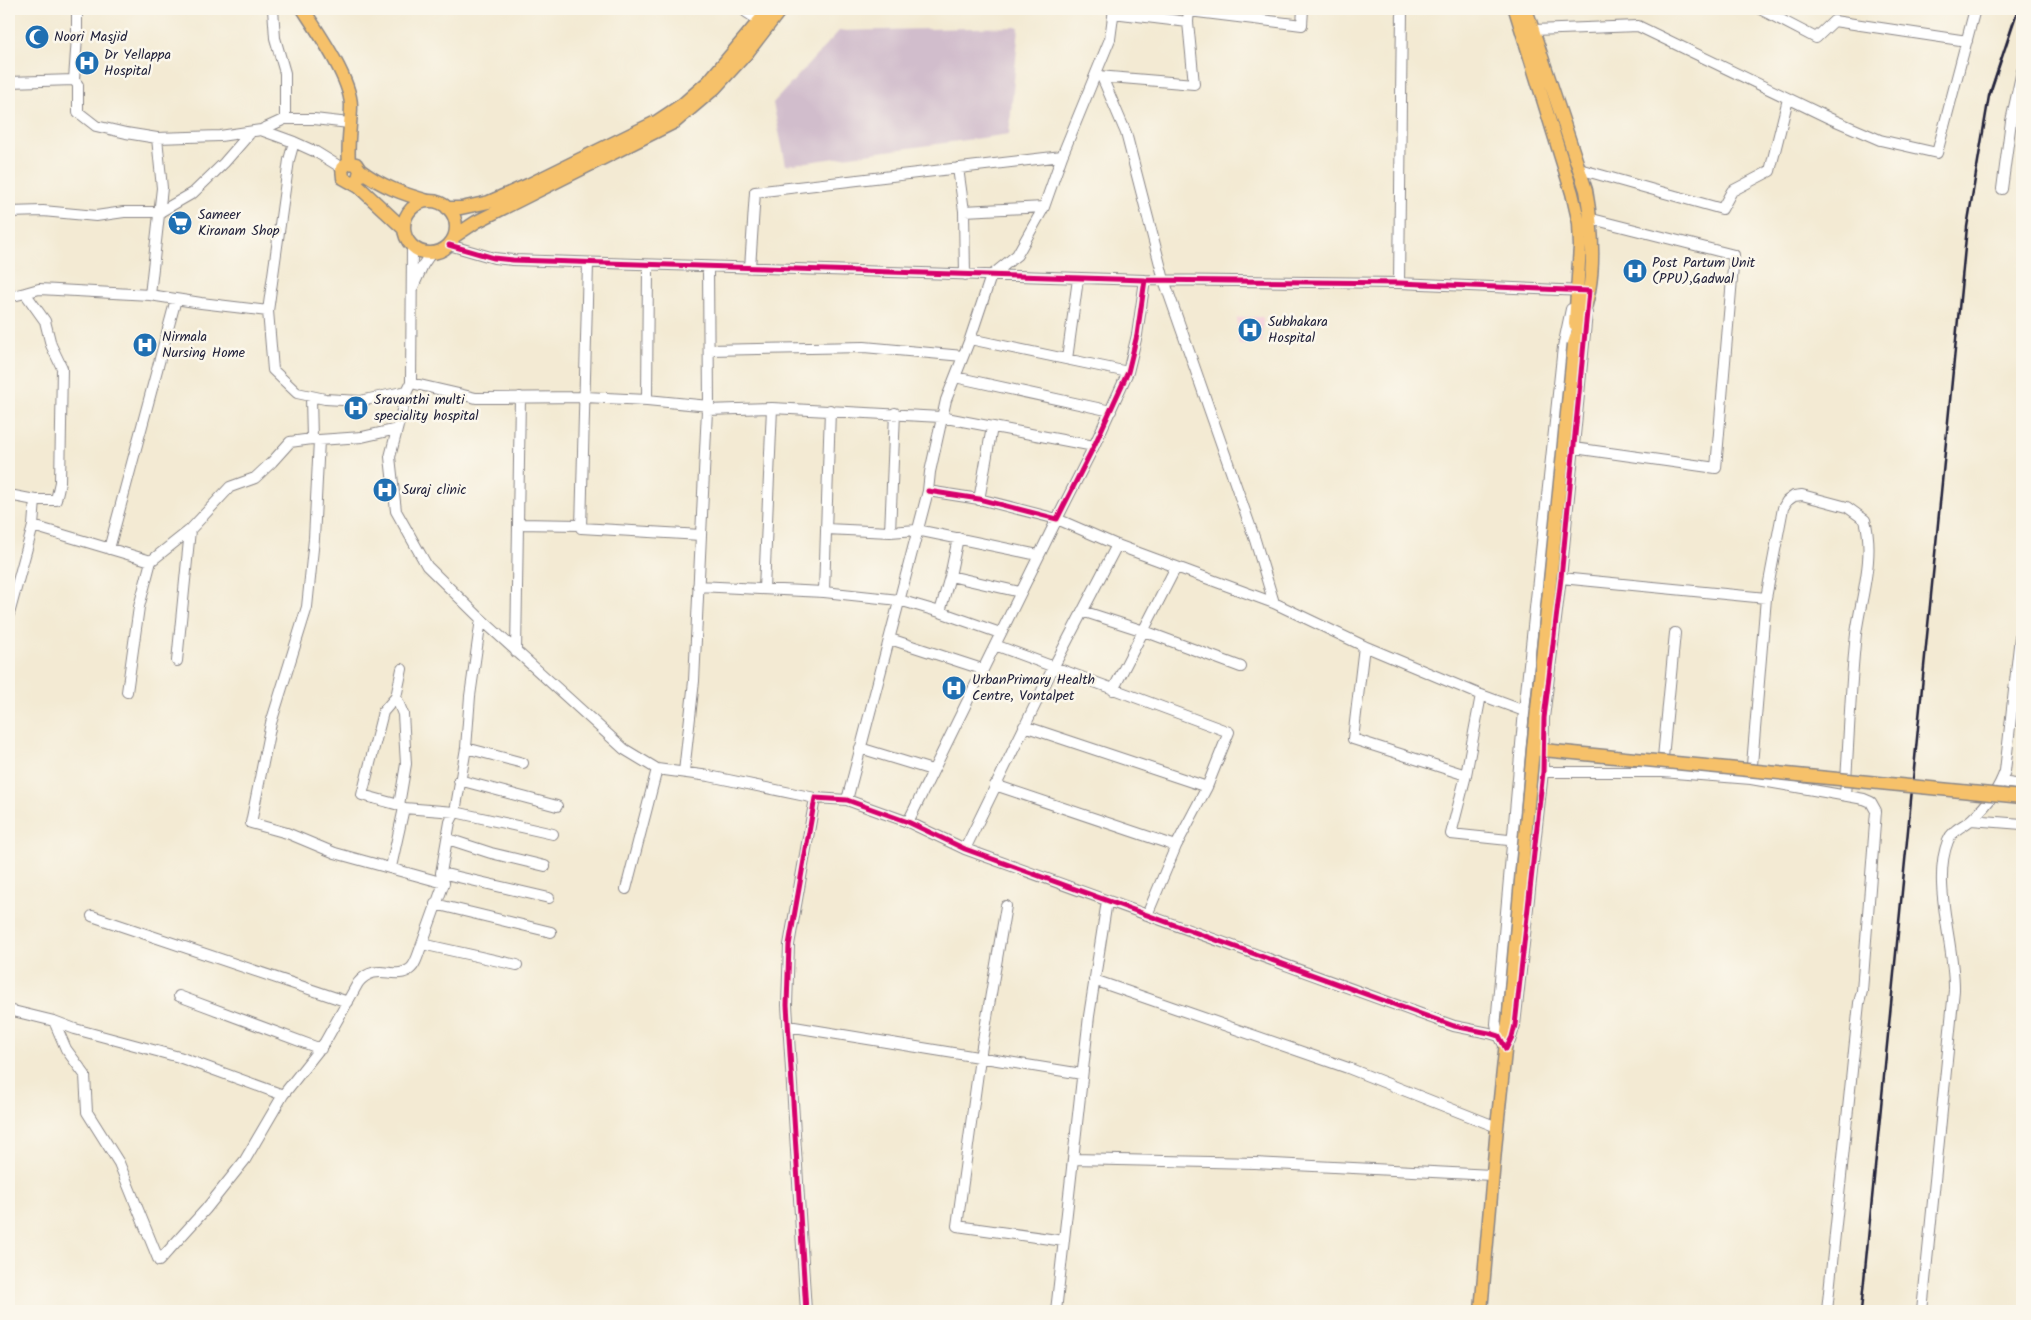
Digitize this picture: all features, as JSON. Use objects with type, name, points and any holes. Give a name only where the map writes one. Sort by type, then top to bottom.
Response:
[{"type":"main road","points":[[303,9],[321,36],[346,85],[351,106],[343,178],[352,182],[404,229]]},
{"type":"main road","points":[[447,208],[461,208],[489,202],[528,185],[656,122],[683,104],[708,82],[768,9]]},
{"type":"main road","points":[[428,201],[418,204],[410,210],[405,219],[404,229],[406,239],[412,246],[421,252],[431,253],[441,251],[476,222],[675,122],[715,88],[781,9]]},
{"type":"main road","points":[[1481,1311],[1492,1175],[1506,1049],[1533,749],[1574,344],[1580,246],[1579,223],[1572,193],[1514,9]]},
{"type":"main road","points":[[1526,9],[1586,190],[1592,219],[1593,245],[1589,291],[1574,344]]},
{"type":"main road","points":[[345,166],[356,164],[372,180],[401,194],[438,202],[447,208],[455,221],[452,240]]},
{"type":"main road","points":[[352,182],[358,179],[360,170]]},
{"type":"main road","points":[[1533,749],[2022,797]]},
{"type":"street","points":[[77,9],[74,80],[78,85],[78,112],[96,126],[126,134],[157,138],[220,136],[256,131],[285,119],[314,119],[349,123]]},
{"type":"street","points":[[274,9],[274,38],[285,73],[285,119]]},
{"type":"street","points":[[746,9],[746,12],[760,21]]},
{"type":"street","points":[[847,800],[928,490],[942,417],[955,377],[970,340],[991,276],[1017,255],[1044,207],[1062,156],[1098,76],[1110,39],[1114,11],[1189,14],[1302,25],[1304,9]]},
{"type":"street","points":[[1400,284],[1402,9]]},
{"type":"street","points":[[1760,9],[1816,38],[1834,21],[1966,41]]},
{"type":"street","points":[[1534,30],[1638,26],[1788,99],[1880,140],[1937,153],[1975,9]]},
{"type":"street","points":[[1098,76],[1194,84],[1189,14]]},
{"type":"street","points":[[2002,189],[2011,121],[2022,71]]},
{"type":"street","points":[[1098,76],[1126,133],[1164,280],[1255,540],[1274,603]]},
{"type":"street","points":[[9,82],[74,80]]},
{"type":"street","points":[[1579,169],[1722,209],[1732,191],[1770,170],[1788,99]]},
{"type":"street","points":[[256,131],[294,142],[345,166]]},
{"type":"street","points":[[9,212],[44,211],[96,216],[124,212],[160,212],[193,193],[256,131]]},
{"type":"street","points":[[150,295],[162,188],[157,138]]},
{"type":"street","points":[[294,142],[289,160],[268,311],[273,370],[296,394],[325,399],[360,401],[409,387],[476,398],[585,397],[646,400],[708,408],[772,408],[895,413],[942,417],[1094,446]]},
{"type":"street","points":[[750,268],[754,192],[1062,156]]},
{"type":"street","points":[[958,168],[964,211],[965,275]]},
{"type":"street","points":[[964,211],[1044,207]]},
{"type":"street","points":[[1574,448],[1716,468],[1734,255],[1592,219]]},
{"type":"street","points":[[452,240],[494,258],[588,263],[1078,279],[1400,284],[1589,291],[1561,578],[1544,718],[1543,772],[1514,1025],[1512,1037],[1506,1049]]},
{"type":"street","points":[[412,246],[409,387],[390,457],[396,510],[427,566],[516,652],[624,749],[657,769],[684,772],[815,798],[847,800],[908,822],[965,849],[1107,902],[1454,1026],[1489,1032],[1499,1036]]},
{"type":"street","points":[[411,290],[431,253]]},
{"type":"street","points":[[588,263],[581,528],[701,535]]},
{"type":"street","points":[[646,400],[648,265]]},
{"type":"street","points":[[684,772],[694,681],[708,408],[708,267]]},
{"type":"street","points":[[1066,359],[1078,279]]},
{"type":"street","points":[[908,822],[1038,555],[1111,411],[1128,372],[1137,335],[1145,280]]},
{"type":"street","points":[[9,296],[38,289],[150,295],[268,311]]},
{"type":"street","points":[[1506,1049],[1499,1036],[1496,1024],[1524,711],[1563,346],[1576,290]]},
{"type":"street","points":[[9,495],[35,500],[56,500],[60,482],[62,368],[52,345],[45,321],[25,293]]},
{"type":"street","points":[[109,549],[176,299]]},
{"type":"street","points":[[970,340],[1128,372]]},
{"type":"street","points":[[709,350],[864,347],[963,356]]},
{"type":"street","points":[[955,377],[1111,411]]},
{"type":"street","points":[[311,396],[316,439],[314,539],[307,607],[270,723],[250,823],[287,833],[335,853],[392,868],[404,874],[444,883]]},
{"type":"street","points":[[516,652],[520,398]]},
{"type":"street","points":[[764,589],[772,408]]},
{"type":"street","points":[[824,592],[830,410]]},
{"type":"street","points":[[890,532],[895,413]]},
{"type":"street","points":[[979,500],[992,427]]},
{"type":"street","points":[[127,692],[139,607],[151,560],[190,530],[230,487],[255,478],[290,442],[316,439],[362,438],[397,429]]},
{"type":"street","points":[[928,490],[1057,519],[1117,545],[1274,603],[1364,646],[1481,695],[1544,718]]},
{"type":"street","points":[[1751,779],[1766,598],[1781,518],[1787,501],[1794,496],[1802,495],[1847,508],[1865,520],[1867,528],[1867,561],[1853,669],[1845,795]]},
{"type":"street","points":[[9,614],[32,526],[35,500]]},
{"type":"street","points":[[518,524],[581,525]]},
{"type":"street","points":[[32,526],[151,560]]},
{"type":"street","points":[[826,529],[890,532],[917,530],[1038,555]]},
{"type":"street","points":[[177,661],[190,530]]},
{"type":"street","points":[[940,612],[958,538]]},
{"type":"street","points":[[965,849],[1054,666],[1117,545]]},
{"type":"street","points":[[1113,690],[1176,567]]},
{"type":"street","points":[[950,576],[1020,592]]},
{"type":"street","points":[[1561,578],[1766,598]]},
{"type":"street","points":[[698,586],[824,592],[899,600],[1000,633]]},
{"type":"street","points":[[1082,611],[1144,631],[1241,667]]},
{"type":"street","points":[[54,1021],[66,1048],[84,1075],[87,1112],[119,1163],[159,1261],[206,1209],[245,1160],[283,1095],[321,1048],[358,983],[365,975],[377,972],[400,973],[412,968],[444,883],[441,873],[450,822],[455,812],[466,748],[470,696],[481,619]]},
{"type":"street","points":[[1922,1311],[1954,990],[1954,962],[1944,912],[1942,878],[1948,842],[1957,829],[1971,820],[1985,807],[2001,782],[2005,771],[2022,619]]},
{"type":"street","points":[[1662,772],[1675,633]]},
{"type":"street","points":[[890,639],[982,669]]},
{"type":"street","points":[[995,645],[1229,732],[1207,787],[1176,846],[1147,915]]},
{"type":"street","points":[[1364,646],[1353,739],[1466,775]]},
{"type":"street","points":[[402,669],[396,697],[383,712],[362,795],[402,806],[455,812],[553,834]]},
{"type":"street","points":[[1481,695],[1466,775],[1451,834],[1535,843]]},
{"type":"street","points":[[392,868],[402,806],[406,764],[402,714],[396,697]]},
{"type":"street","points":[[1024,726],[1207,787]]},
{"type":"street","points":[[466,748],[523,763]]},
{"type":"street","points":[[860,748],[932,770]]},
{"type":"street","points":[[626,889],[657,769]]},
{"type":"street","points":[[1543,772],[1662,772],[1751,779],[1864,798],[1871,802],[1876,811],[1862,991],[1859,1003],[1827,1311]]},
{"type":"street","points":[[459,780],[557,806]]},
{"type":"street","points":[[2001,782],[2022,785]]},
{"type":"street","points":[[995,785],[1176,846]]},
{"type":"street","points":[[806,1311],[788,1026],[789,945],[815,798]]},
{"type":"street","points":[[1971,820],[2022,824]]},
{"type":"street","points":[[448,839],[490,853],[546,866]]},
{"type":"street","points":[[441,873],[550,898]]},
{"type":"street","points":[[1056,1311],[1082,1074],[1094,980],[1107,902]]},
{"type":"street","points":[[435,904],[551,932]]},
{"type":"street","points":[[1006,906],[980,1058],[957,1226],[1064,1241]]},
{"type":"street","points":[[92,916],[348,1002]]},
{"type":"street","points":[[422,944],[517,966]]},
{"type":"street","points":[[1094,980],[1348,1068],[1497,1127]]},
{"type":"street","points":[[179,996],[321,1048]]},
{"type":"street","points":[[9,1010],[179,1057],[283,1095]]},
{"type":"street","points":[[788,1026],[1082,1074]]},
{"type":"street","points":[[1073,1159],[1265,1163],[1492,1175]]},
{"type":"shaded area","points":[[1019,27],[1009,134],[786,165],[773,103],[839,31]]},
{"type":"shaded area","name":"Subhakara Hospital","points":[[1263,317],[1262,343],[1239,344],[1237,318]]},
{"type":"railway","points":[[1861,1311],[1967,227],[1989,96],[2018,9]]},
{"type":"cycle path","points":[[449,245],[494,258],[513,260],[1145,280],[1137,335],[1128,372],[1094,446],[1057,519],[979,499],[928,491]]},
{"type":"cycle path","points":[[1145,280],[1399,283],[1589,291],[1561,578],[1544,718],[1543,772],[1515,1025],[1506,1049]]},
{"type":"cycle path","points":[[806,1311],[787,1005],[789,945],[815,798],[847,800],[908,822],[965,849],[1454,1026],[1499,1036],[1506,1049]]},
{"type":"place","name":"Noori Masjid","points":[[37,37]]},
{"type":"place","name":"Dr Yellappa Hospital","points":[[87,63]]},
{"type":"place","name":"Sameer Kiranam Shop","points":[[180,223]]},
{"type":"place","name":"Post Partum Unit (PPU),Gadwal","points":[[1635,271]]},
{"type":"place","name":"Subhakara Hospital","points":[[1250,330]]},
{"type":"place","name":"Nirmala Nursing Home","points":[[145,345]]},
{"type":"place","name":"Sravanthi multi speciality hospital","points":[[356,408]]},
{"type":"place","name":"Suraj clinic","points":[[385,490]]},
{"type":"place","name":"UrbanPrimary Health Centre, Vontalpet","points":[[954,688]]}]
